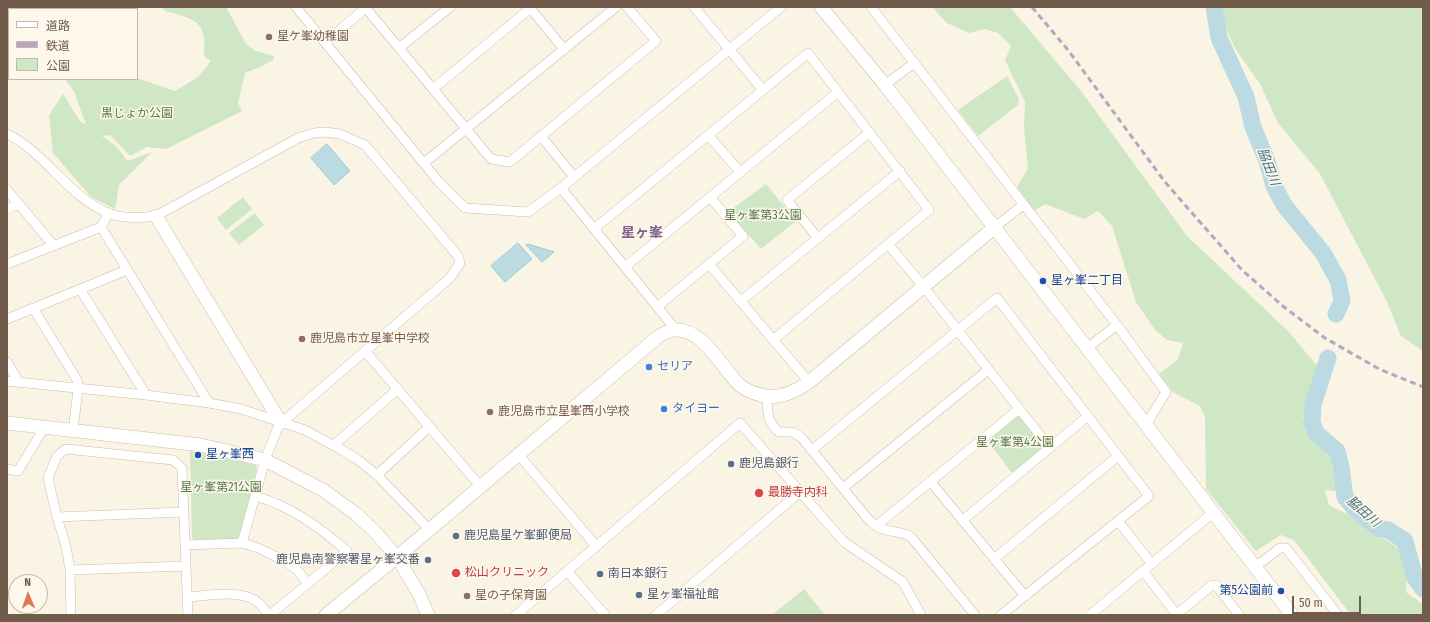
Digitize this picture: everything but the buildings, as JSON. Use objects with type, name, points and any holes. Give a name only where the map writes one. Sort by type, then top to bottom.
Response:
[{"type":"street","points":[[296,7],[439,182],[465,208],[528,212],[574,178],[780,7]]},
{"type":"street","points":[[325,42],[366,7],[491,159],[510,162],[656,41],[627,7]]},
{"type":"street","points":[[399,48],[450,7]]},
{"type":"street","points":[[424,163],[616,7]]},
{"type":"street","points":[[821,7],[885,85],[1292,615]]},
{"type":"street","points":[[871,7],[1117,325],[1166,392],[1146,425]]},
{"type":"street","points":[[433,88],[531,8],[564,49]]},
{"type":"street","points":[[696,8],[763,90]]},
{"type":"street","points":[[594,229],[808,53],[929,210],[773,340]]},
{"type":"street","points":[[885,85],[914,63]]},
{"type":"street","points":[[625,267],[838,92]]},
{"type":"street","points":[[7,134],[16,138],[31,149],[86,201],[109,213],[128,218],[156,216],[298,138],[314,133],[325,132],[340,134],[364,145],[458,256],[460,263],[450,278],[279,425],[265,460],[242,543]]},
{"type":"street","points":[[818,238],[787,200],[870,132]]},
{"type":"street","points":[[708,135],[740,172]]},
{"type":"street","points":[[542,136],[574,178]]},
{"type":"street","points":[[741,301],[900,171]]},
{"type":"street","points":[[561,188],[676,330]]},
{"type":"street","points":[[7,190],[54,246]]},
{"type":"street","points":[[657,307],[742,236],[710,197]]},
{"type":"street","points":[[7,209],[19,204]]},
{"type":"street","points":[[326,615],[659,336],[676,330],[687,332],[697,337],[705,344],[740,386],[748,391],[767,397],[789,394],[798,390],[808,382],[1023,205]]},
{"type":"street","points":[[7,264],[101,227],[109,213]]},
{"type":"street","points":[[156,216],[281,423]]},
{"type":"street","points":[[101,227],[209,404]]},
{"type":"street","points":[[888,244],[958,330],[1050,448]]},
{"type":"street","points":[[709,264],[808,382]]},
{"type":"street","points":[[7,319],[127,270]]},
{"type":"street","points":[[80,289],[146,395]]},
{"type":"street","points":[[812,450],[997,298],[1149,496],[1001,615]]},
{"type":"street","points":[[33,308],[77,380],[78,389],[73,431]]},
{"type":"street","points":[[1087,348],[1117,325]]},
{"type":"street","points":[[365,351],[480,486]]},
{"type":"street","points":[[7,362],[19,382]]},
{"type":"street","points":[[843,488],[988,370]]},
{"type":"street","points":[[7,381],[146,395],[240,409],[305,430],[356,459],[377,475],[429,529]]},
{"type":"street","points":[[334,446],[398,390]]},
{"type":"street","points":[[767,397],[770,423],[779,432],[792,432],[801,437],[868,519],[876,526],[905,533],[911,537],[975,615]]},
{"type":"street","points":[[876,526],[1019,409]]},
{"type":"street","points":[[963,520],[1088,416]]},
{"type":"street","points":[[7,423],[201,445],[265,460],[323,490],[356,514],[376,533],[397,557],[419,594],[428,615]]},
{"type":"street","points":[[516,615],[740,423],[844,542],[903,582],[921,615]]},
{"type":"street","points":[[377,475],[430,427]]},
{"type":"street","points":[[7,470],[18,471],[44,428]]},
{"type":"street","points":[[71,615],[70,570],[66,546],[57,517],[48,478],[57,456],[66,449],[173,460],[182,468],[188,615]]},
{"type":"street","points":[[518,454],[596,546]]},
{"type":"street","points":[[994,559],[1118,456]]},
{"type":"street","points":[[930,481],[1025,596]]},
{"type":"street","points":[[656,615],[800,492]]},
{"type":"street","points":[[187,597],[239,594],[249,597],[257,602],[269,615],[347,551],[327,534],[300,515],[269,500],[255,496]]},
{"type":"street","points":[[57,517],[184,512]]},
{"type":"street","points":[[1090,615],[1214,512]]},
{"type":"street","points":[[1118,521],[1152,564]]},
{"type":"street","points":[[185,545],[242,543],[258,548],[285,561],[296,569],[308,583]]},
{"type":"street","points":[[1255,567],[1280,548],[1286,548],[1338,615]]},
{"type":"street","points":[[70,570],[186,566]]},
{"type":"street","points":[[567,570],[605,615]]},
{"type":"street","points":[[1143,571],[1177,615],[1212,585],[1216,585],[1240,615]]},
{"type":"green space","name":"黒じょか公園","points":[[162,7],[218,7],[220,9],[226,7],[246,44],[256,51],[274,56],[273,60],[245,73],[238,103],[242,111],[166,149],[147,147],[130,156],[110,135],[102,136],[116,146],[128,161],[152,152],[119,185],[115,209],[91,197],[53,153],[49,115],[63,94],[80,121],[86,125],[74,91],[66,81],[67,80],[138,80],[138,78],[175,91],[198,77],[211,61],[204,56],[204,37],[202,30],[199,25],[189,18],[165,11]]},
{"type":"green space","points":[[932,7],[1010,7],[1081,91],[1187,236],[1287,330],[1320,369],[1303,418],[1306,432],[1328,449],[1337,491],[1325,490],[1329,505],[1361,521],[1370,530],[1400,549],[1407,572],[1406,592],[1423,604],[1423,615],[1351,615],[1294,540],[1281,535],[1256,551],[1206,489],[1205,417],[1200,406],[1173,392],[1159,374],[1178,359],[1183,343],[1167,340],[1155,330],[1136,302],[1112,226],[1098,211],[1084,219],[1045,204],[1034,211],[1017,187],[1028,168],[1024,128],[1025,102],[1005,60],[1011,46],[998,33],[985,29],[969,33],[947,23]]},
{"type":"green space","points":[[1220,7],[1423,7],[1423,351],[1401,336],[1386,300],[1320,174],[1278,123],[1260,84],[1236,50],[1222,21]]},
{"type":"green space","points":[[1007,76],[1019,99],[1018,105],[978,136],[958,110]]},
{"type":"green space","name":"星ヶ峯第3公園","points":[[766,184],[796,221],[761,249],[728,212]]},
{"type":"green space","points":[[243,197],[252,209],[226,230],[217,218]]},
{"type":"green space","points":[[255,213],[264,225],[239,245],[229,233]]},
{"type":"green space","name":"星ヶ峯第4公園","points":[[1015,416],[1020,416],[1041,444],[1042,448],[1012,473],[987,440]]},
{"type":"green space","name":"星ヶ峯第21公園","points":[[190,451],[255,465],[257,469],[240,536],[236,539],[195,540],[192,538]]},
{"type":"green space","points":[[804,589],[825,615],[772,615]]},
{"type":"water","points":[[327,144],[350,171],[334,185],[311,158]]},
{"type":"water","points":[[518,243],[532,259],[505,282],[491,266]]},
{"type":"water","points":[[528,244],[554,252],[542,262],[526,245]]},
{"type":"waterway","name":"脇田川","points":[[1214,7],[1219,38],[1246,97],[1253,127],[1267,161],[1274,186],[1284,205],[1323,253],[1338,280],[1342,301],[1336,314]]},
{"type":"waterway","name":"脇田川","points":[[1328,358],[1313,405],[1312,422],[1316,433],[1337,451],[1345,497],[1355,509],[1378,528],[1388,530],[1405,541],[1415,578],[1423,589]]},
{"type":"railway","points":[[1032,7],[1068,50],[1165,182],[1242,270],[1284,307],[1325,338],[1379,369],[1423,387]]},
{"type":"place","name":"星ケ峯幼稚園","points":[[269,37]]},
{"type":"place","name":"星ヶ峯二丁目","points":[[1043,281]]},
{"type":"place","name":"鹿児島市立星峯中学校","points":[[302,339]]},
{"type":"place","name":"セリア","points":[[649,367]]},
{"type":"place","name":"タイヨー","points":[[664,409]]},
{"type":"place","name":"鹿児島市立星峯西小学校","points":[[490,412]]},
{"type":"place","name":"星ヶ峯西","points":[[198,455]]},
{"type":"place","name":"鹿児島銀行","points":[[731,464]]},
{"type":"place","name":"最勝寺内科","points":[[759,493]]},
{"type":"place","name":"鹿児島星ケ峯郵便局","points":[[456,536]]},
{"type":"place","name":"鹿児島南警察署星ヶ峯交番","points":[[428,560]]},
{"type":"place","name":"松山クリニック","points":[[456,573]]},
{"type":"place","name":"南日本銀行","points":[[600,574]]},
{"type":"place","name":"第5公園前","points":[[1281,591]]},
{"type":"place","name":"星ヶ峯福祉館","points":[[639,595]]},
{"type":"place","name":"星の子保育園","points":[[467,596]]},
{"type":"district","name":"星ヶ峯","points":[[642,233]]}]
